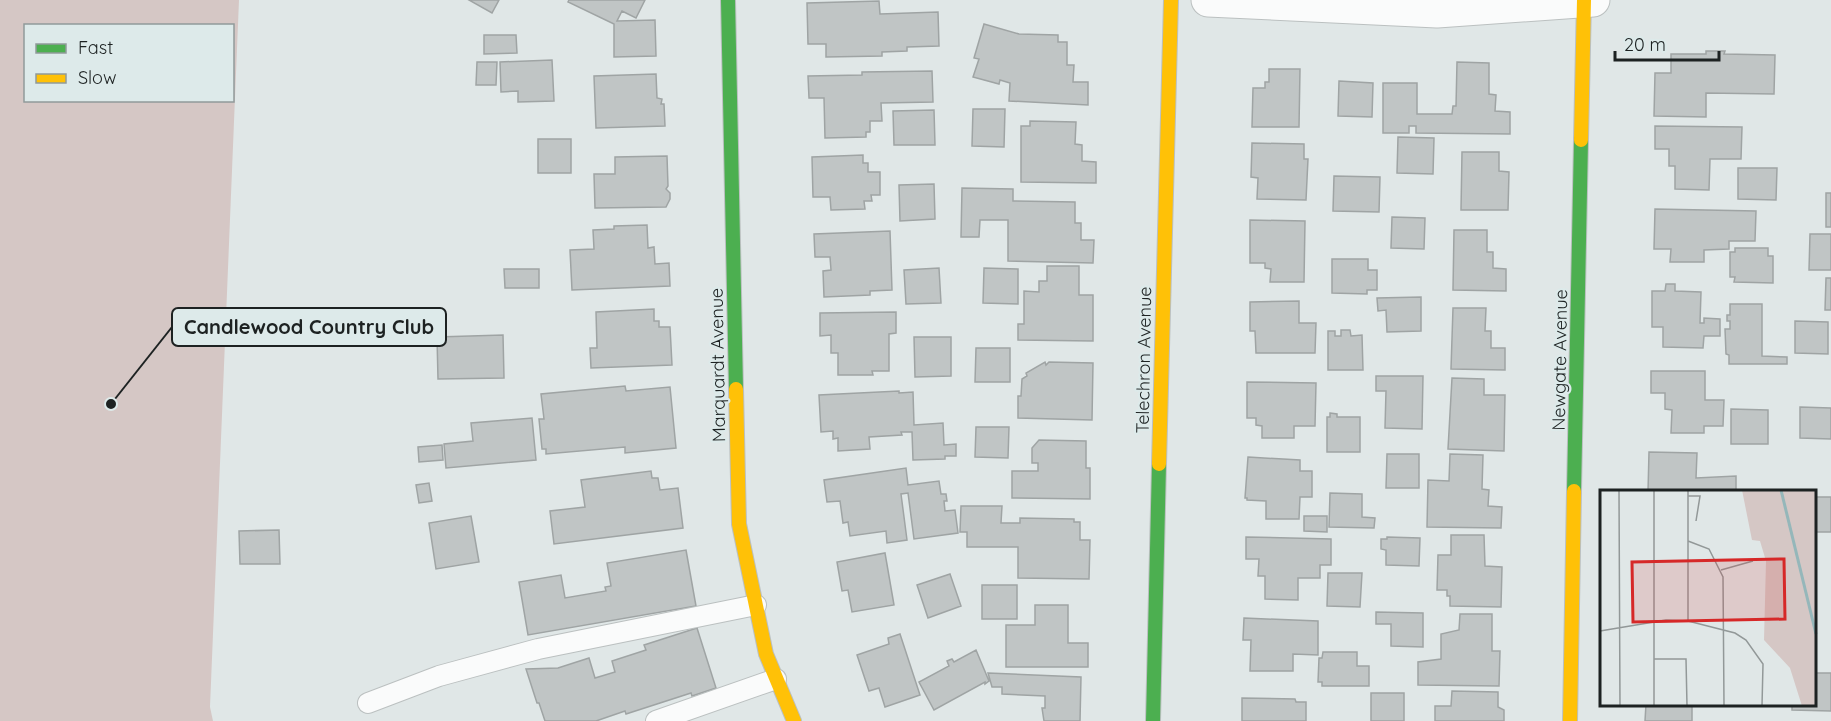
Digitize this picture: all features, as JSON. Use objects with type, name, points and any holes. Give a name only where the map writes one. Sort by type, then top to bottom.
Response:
[{"type":"street","name":"Marquardt Avenue","points":[[728,0],[739,524],[766,654],[794,721]]},
{"type":"street","name":"Telechron Avenue","points":[[1153,721],[1171,0]]},
{"type":"street","points":[[1208,0],[1437,11],[1587,0]]},
{"type":"street","name":"Newgate Avenue","points":[[1570,721],[1587,0]]},
{"type":"lane","points":[[368,703],[439,676],[538,649],[756,605]]},
{"type":"lane","points":[[656,721],[776,679]]},
{"type":"shaded area","points":[[0,0],[239,0],[210,707],[213,721],[0,721]]},
{"type":"building","points":[[469,0],[499,0],[492,13]]},
{"type":"building","points":[[569,0],[645,0],[636,18],[622,11],[617,21],[655,20],[656,56],[614,57],[614,24],[568,2]]},
{"type":"building","points":[[879,1],[880,14],[938,12],[939,46],[907,47],[907,51],[882,52],[882,56],[826,57],[826,44],[808,44],[807,3]]},
{"type":"building","points":[[984,24],[1019,34],[1058,35],[1058,42],[1067,42],[1067,65],[1074,65],[1073,82],[1088,82],[1088,105],[1009,101],[1010,83],[1000,80],[999,84],[973,77],[979,59],[974,58]]},
{"type":"building","points":[[484,35],[516,35],[517,53],[484,54]]},
{"type":"building","points":[[1706,51],[1725,51],[1724,54],[1775,55],[1774,94],[1706,93],[1706,117],[1654,116],[1655,73],[1671,73],[1671,54],[1706,54]]},
{"type":"building","points":[[552,60],[554,101],[518,102],[518,91],[501,92],[500,62]]},
{"type":"building","points":[[477,62],[497,62],[496,85],[476,85]]},
{"type":"building","points":[[1457,62],[1489,63],[1489,94],[1496,95],[1495,111],[1510,112],[1510,134],[1416,133],[1416,126],[1409,126],[1409,133],[1383,133],[1383,83],[1417,83],[1417,114],[1452,114],[1453,106],[1456,106]]},
{"type":"building","points":[[1269,69],[1300,69],[1299,127],[1252,127],[1253,88],[1265,88],[1265,82],[1269,82]]},
{"type":"building","points":[[932,71],[933,102],[881,103],[882,121],[870,121],[870,132],[866,132],[866,137],[825,138],[824,98],[809,98],[808,76],[862,75],[862,72]]},
{"type":"building","points":[[656,74],[657,98],[662,99],[661,104],[664,104],[665,126],[596,128],[594,76]]},
{"type":"building","points":[[1339,81],[1373,83],[1372,117],[1338,116]]},
{"type":"building","points":[[973,109],[1005,109],[1004,147],[972,146]]},
{"type":"building","points":[[934,110],[935,145],[894,145],[893,111]]},
{"type":"building","points":[[1030,121],[1076,122],[1075,144],[1082,145],[1082,161],[1096,162],[1096,183],[1021,182],[1021,126],[1030,126]]},
{"type":"building","points":[[1655,126],[1742,127],[1741,159],[1710,159],[1709,190],[1675,189],[1675,166],[1669,166],[1669,149],[1655,149]]},
{"type":"building","points":[[1398,137],[1434,138],[1433,174],[1397,173]]},
{"type":"building","points":[[538,139],[571,139],[571,173],[538,173]]},
{"type":"building","points":[[1252,143],[1304,144],[1304,159],[1308,159],[1306,200],[1257,199],[1258,178],[1251,177]]},
{"type":"building","points":[[1462,152],[1499,152],[1499,171],[1509,172],[1508,210],[1461,210]]},
{"type":"building","points":[[863,155],[863,163],[868,163],[868,172],[880,172],[880,195],[871,195],[872,201],[864,201],[865,209],[831,210],[830,197],[813,197],[812,157]]},
{"type":"building","points":[[667,156],[668,186],[666,189],[670,193],[670,199],[666,207],[595,208],[594,174],[615,174],[615,157]]},
{"type":"building","points":[[1738,168],[1777,168],[1776,200],[1738,199]]},
{"type":"building","points":[[1334,176],[1380,177],[1379,212],[1333,211]]},
{"type":"building","points":[[934,184],[935,219],[900,221],[899,185]]},
{"type":"building","points":[[962,188],[1013,189],[1013,201],[1075,202],[1075,223],[1081,223],[1081,240],[1094,240],[1093,263],[1008,261],[1008,220],[980,220],[979,237],[961,237]]},
{"type":"building","points":[[1826,193],[1831,193],[1831,227],[1826,227]]},
{"type":"building","points":[[1655,209],[1756,211],[1755,241],[1729,241],[1729,249],[1704,250],[1704,262],[1670,262],[1671,249],[1654,249]]},
{"type":"building","points":[[1392,217],[1425,218],[1424,249],[1391,248]]},
{"type":"building","points":[[1250,220],[1305,221],[1304,282],[1270,282],[1271,269],[1265,268],[1265,263],[1250,263]]},
{"type":"building","points":[[647,225],[648,248],[654,247],[655,264],[669,263],[670,286],[572,290],[570,250],[594,249],[593,230],[614,229],[614,226]]},
{"type":"building","points":[[1454,230],[1487,230],[1487,252],[1493,252],[1493,268],[1506,269],[1506,291],[1453,290]]},
{"type":"building","points":[[890,231],[892,290],[870,291],[870,295],[824,297],[823,271],[831,270],[830,257],[815,257],[814,234]]},
{"type":"building","points":[[1810,234],[1831,234],[1831,270],[1809,270]]},
{"type":"building","points":[[1735,248],[1768,248],[1768,256],[1773,256],[1773,283],[1734,282],[1735,277],[1730,277],[1730,252],[1735,252]]},
{"type":"building","points":[[1332,259],[1368,259],[1368,270],[1377,270],[1377,290],[1367,290],[1367,294],[1332,293]]},
{"type":"building","points":[[1047,266],[1079,266],[1079,295],[1093,295],[1093,341],[1018,340],[1018,324],[1024,324],[1024,291],[1039,292],[1039,281],[1047,281]]},
{"type":"building","points":[[939,268],[941,303],[906,304],[904,270]]},
{"type":"building","points":[[984,268],[1018,269],[1018,304],[983,303]]},
{"type":"building","points":[[504,269],[539,269],[539,288],[505,288]]},
{"type":"building","points":[[1826,278],[1831,278],[1831,310],[1825,310]]},
{"type":"building","points":[[1666,284],[1675,284],[1675,291],[1701,292],[1700,323],[1704,323],[1704,318],[1720,319],[1720,336],[1704,336],[1703,348],[1663,347],[1663,327],[1652,327],[1652,291],[1665,291]]},
{"type":"building","points":[[1421,297],[1421,331],[1387,332],[1386,310],[1378,311],[1377,298]]},
{"type":"building","points":[[1299,301],[1299,323],[1316,323],[1315,353],[1256,353],[1255,331],[1250,331],[1250,302]]},
{"type":"building","points":[[1730,304],[1762,304],[1762,356],[1787,357],[1787,364],[1729,364],[1729,355],[1726,354],[1725,329],[1730,329],[1727,315],[1730,315]]},
{"type":"building","points":[[1453,308],[1486,308],[1485,331],[1491,331],[1491,348],[1505,348],[1505,370],[1451,369]]},
{"type":"building","points":[[654,309],[654,321],[659,321],[659,327],[670,327],[672,365],[591,368],[590,348],[597,348],[596,312]]},
{"type":"building","points":[[896,312],[896,333],[889,334],[889,371],[872,371],[873,375],[838,375],[838,353],[831,353],[831,335],[820,336],[820,313]]},
{"type":"building","points":[[1795,321],[1828,322],[1828,354],[1795,353]]},
{"type":"building","points":[[1341,330],[1350,330],[1351,336],[1362,335],[1363,370],[1328,370],[1328,331],[1335,331],[1335,336],[1341,336]]},
{"type":"building","points":[[503,335],[504,378],[438,379],[437,337]]},
{"type":"building","points":[[914,337],[951,337],[951,376],[915,377]]},
{"type":"building","points":[[976,348],[1010,348],[1010,382],[975,382]]},
{"type":"building","points":[[1045,362],[1046,365],[1049,362],[1093,363],[1092,420],[1018,418],[1018,396],[1021,396],[1022,379],[1027,376],[1026,373]]},
{"type":"building","points":[[1651,371],[1705,371],[1705,400],[1724,400],[1723,426],[1704,426],[1704,433],[1671,433],[1672,410],[1665,409],[1665,393],[1651,393]]},
{"type":"building","points":[[1376,376],[1423,376],[1422,429],[1385,428],[1386,391],[1376,391]]},
{"type":"building","points":[[1452,378],[1484,379],[1484,395],[1505,395],[1504,451],[1448,449]]},
{"type":"building","points":[[1247,382],[1316,383],[1315,426],[1294,426],[1294,438],[1262,438],[1262,426],[1256,425],[1256,418],[1247,418]]},
{"type":"building","points":[[625,386],[626,391],[670,387],[676,448],[625,453],[625,447],[546,454],[546,449],[542,449],[539,419],[544,419],[541,394]]},
{"type":"building","points":[[899,391],[899,393],[913,392],[914,425],[943,423],[944,445],[956,444],[956,456],[945,456],[945,459],[913,460],[912,432],[901,432],[902,435],[869,437],[870,449],[838,451],[838,438],[833,439],[833,431],[821,432],[819,395]]},
{"type":"building","points":[[1800,407],[1831,408],[1831,439],[1800,438]]},
{"type":"building","points":[[1731,409],[1768,410],[1768,444],[1731,444]]},
{"type":"building","points":[[1330,413],[1337,414],[1337,417],[1360,417],[1360,452],[1327,452],[1327,417],[1330,417]]},
{"type":"building","points":[[532,418],[536,460],[446,468],[444,444],[473,441],[471,423]]},
{"type":"building","points":[[976,427],[1009,427],[1008,458],[975,457]]},
{"type":"building","points":[[1039,440],[1086,441],[1086,468],[1090,468],[1090,499],[1012,498],[1012,471],[1038,471],[1038,463],[1032,463],[1032,448]]},
{"type":"building","points":[[442,445],[443,460],[419,462],[418,447]]},
{"type":"building","points":[[1649,452],[1697,453],[1696,478],[1736,476],[1736,490],[1648,490]]},
{"type":"building","points":[[1387,454],[1419,454],[1419,488],[1386,488]]},
{"type":"building","points":[[1450,454],[1483,455],[1482,489],[1489,490],[1488,506],[1502,507],[1501,528],[1427,527],[1428,480],[1449,481]]},
{"type":"building","points":[[1248,457],[1300,460],[1300,471],[1312,471],[1312,497],[1300,497],[1299,519],[1266,519],[1266,501],[1245,498]]},
{"type":"building","points":[[906,468],[908,485],[939,481],[941,494],[946,494],[945,511],[955,510],[958,533],[914,539],[908,493],[901,494],[907,540],[887,543],[886,531],[850,536],[848,522],[843,523],[840,501],[827,502],[824,480]]},
{"type":"building","points":[[651,471],[652,478],[658,478],[660,490],[678,488],[683,528],[554,544],[550,511],[585,507],[581,480]]},
{"type":"building","points":[[429,483],[432,501],[419,503],[416,485]]},
{"type":"building","points":[[1330,493],[1362,494],[1362,517],[1375,518],[1374,528],[1329,527]]},
{"type":"building","points":[[1816,497],[1831,497],[1831,532],[1816,532]]},
{"type":"building","points":[[961,506],[1002,506],[1001,523],[1020,523],[1020,518],[1074,519],[1074,522],[1080,522],[1080,540],[1090,540],[1089,579],[1018,578],[1018,547],[967,547],[967,532],[960,532]]},
{"type":"building","points":[[471,516],[479,562],[436,569],[429,523]]},
{"type":"building","points":[[1304,516],[1327,516],[1327,532],[1304,531]]},
{"type":"building","points":[[279,530],[280,564],[240,564],[239,531]]},
{"type":"building","points":[[1451,535],[1484,535],[1485,566],[1502,567],[1501,607],[1450,606],[1450,596],[1447,596],[1447,590],[1437,590],[1438,555],[1451,555]]},
{"type":"building","points":[[1246,537],[1331,539],[1331,565],[1320,565],[1320,578],[1298,578],[1298,600],[1265,599],[1265,576],[1258,576],[1259,559],[1246,559]]},
{"type":"building","points":[[1387,537],[1420,538],[1419,566],[1386,565],[1386,550],[1381,549],[1381,539],[1387,539]]},
{"type":"building","points":[[686,550],[696,606],[528,635],[519,582],[561,575],[565,598],[606,591],[605,587],[611,586],[607,563]]},
{"type":"building","points":[[885,553],[894,605],[852,612],[848,590],[842,591],[837,562]]},
{"type":"building","points":[[1328,573],[1362,573],[1360,607],[1327,606]]},
{"type":"building","points":[[950,574],[961,606],[928,618],[917,585]]},
{"type":"building","points":[[982,585],[1017,585],[1017,619],[982,619]]},
{"type":"building","points":[[1035,605],[1068,605],[1068,643],[1088,643],[1088,667],[1006,667],[1006,625],[1035,625]]},
{"type":"building","points":[[1376,612],[1423,613],[1423,647],[1391,646],[1391,624],[1376,624]]},
{"type":"building","points":[[1460,614],[1492,614],[1492,651],[1500,651],[1499,686],[1418,685],[1418,662],[1441,659],[1441,634],[1459,630]]},
{"type":"building","points":[[1244,618],[1318,621],[1318,655],[1293,654],[1293,671],[1250,671],[1251,640],[1243,640]]},
{"type":"building","points":[[697,628],[716,688],[692,696],[691,693],[626,714],[625,711],[596,721],[545,721],[526,669],[558,668],[589,658],[595,678],[615,672],[612,661],[646,650],[644,645]]},
{"type":"building","points":[[900,634],[920,695],[885,707],[879,688],[869,691],[857,655],[889,644],[888,638]]},
{"type":"building","points":[[976,650],[989,681],[934,710],[919,682],[949,666],[947,661],[952,659],[954,662]]},
{"type":"building","points":[[1323,652],[1357,652],[1357,666],[1369,666],[1369,686],[1322,686],[1322,682],[1318,682],[1319,658],[1322,658]]},
{"type":"building","points":[[988,673],[1081,677],[1080,721],[1044,721],[1042,708],[1045,708],[1045,696],[1002,694],[1002,687],[992,687]]},
{"type":"building","points":[[1816,673],[1831,673],[1831,711],[1792,710],[1792,706],[1816,706]]},
{"type":"building","points":[[1452,691],[1498,692],[1498,707],[1504,710],[1504,721],[1435,721],[1435,706],[1451,706]]},
{"type":"building","points":[[1371,693],[1404,693],[1404,721],[1371,721]]},
{"type":"building","points":[[1242,698],[1295,699],[1296,702],[1306,702],[1306,721],[1242,721]]},
{"type":"building","points":[[1646,706],[1692,706],[1692,721],[1645,721]]},
{"type":"traffic: fast","points":[[728,0],[736,389]]},
{"type":"traffic: fast","points":[[1574,491],[1581,140]]},
{"type":"traffic: fast","points":[[1153,721],[1159,464]]},
{"type":"traffic: slow","points":[[1159,464],[1171,0]]},
{"type":"traffic: slow","points":[[1581,140],[1584,0]]},
{"type":"traffic: slow","points":[[736,389],[739,524],[766,654],[794,721]]},
{"type":"traffic: slow","points":[[1570,721],[1574,491]]},
{"type":"place","name":"Candlewood Country Club","points":[[111,404]]}]
